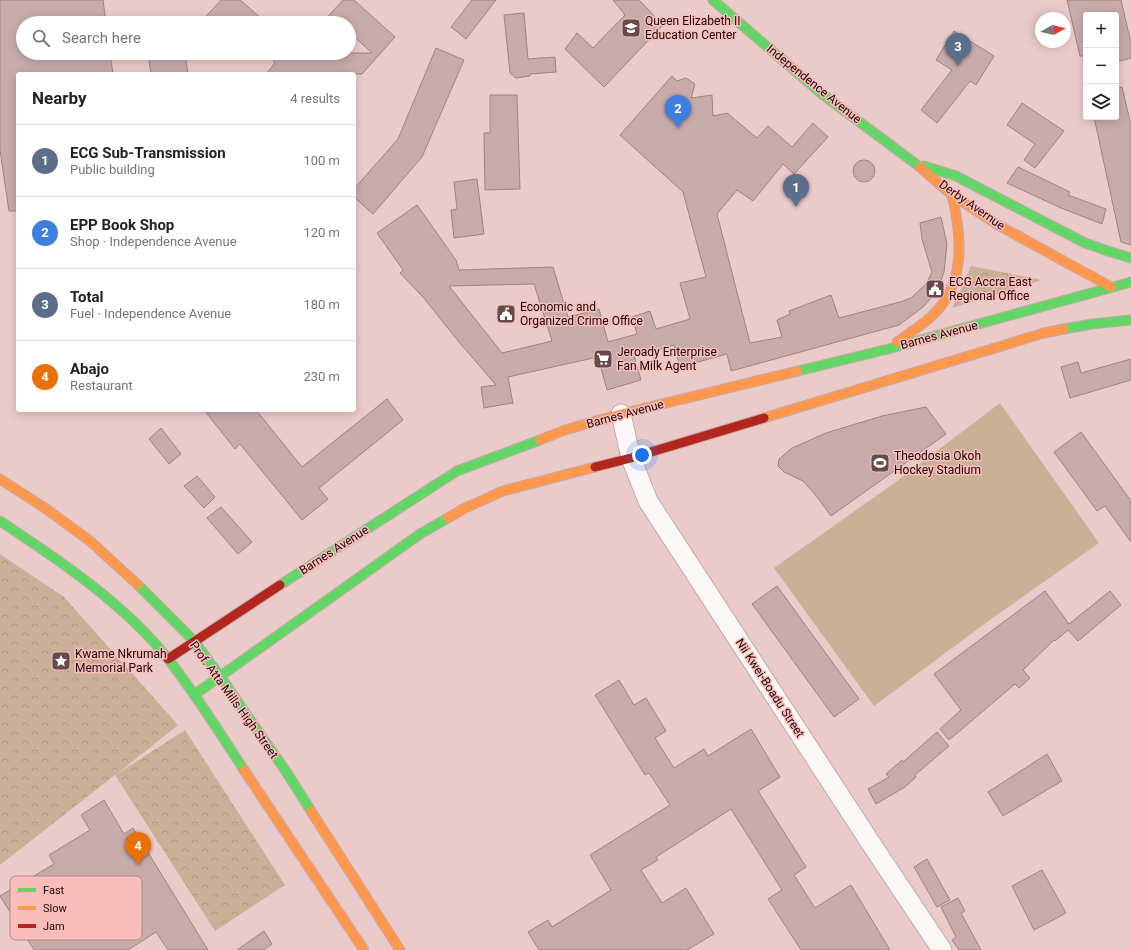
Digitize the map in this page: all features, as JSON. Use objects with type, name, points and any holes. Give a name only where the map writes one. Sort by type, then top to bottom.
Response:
[{"type":"main road","name":"Independence Avenue","points":[[713,0],[822,94],[917,164]]},
{"type":"main road","name":"Derby Avernue","points":[[917,164],[952,195],[998,225],[1111,287],[1131,293]]},
{"type":"main road","name":"Derby Avernue","points":[[917,164],[955,176],[1080,241],[1107,252],[1131,258]]},
{"type":"main road","points":[[888,349],[932,316],[945,302],[954,283],[960,264],[961,244],[959,224],[952,195]]},
{"type":"main road","name":"Barnes Avenue","points":[[168,659],[457,471],[565,430],[621,414],[888,349],[1131,282]]},
{"type":"main road","points":[[194,695],[420,534],[465,508],[503,491],[631,458],[1044,333],[1092,324],[1131,320]]},
{"type":"main road","name":"Prof. Atta Mills High Street","points":[[0,479],[45,508],[90,541],[141,588],[194,641],[287,773],[400,950]]},
{"type":"main road","points":[[0,521],[35,543],[97,590],[128,616],[168,659],[194,695],[364,950]]},
{"type":"street","name":"Nii Kwei-Boadu Street","points":[[621,414],[631,458],[648,501],[942,950]]},
{"type":"green space","points":[[971,266],[1042,280],[952,308]]},
{"type":"green space","name":"Theodosia Okoh Hockey Stadium","points":[[1000,403],[1099,543],[987,622],[874,706],[774,568],[893,484]]},
{"type":"green space","name":"Kwame Nkrumah Memorial Park","points":[[0,554],[64,597],[178,725],[117,774],[185,730],[285,885],[215,931],[115,775],[0,865]]},
{"type":"building","points":[[0,0],[103,0],[105,16],[16,16],[16,60],[111,60],[113,72],[16,72],[16,211],[9,211],[0,150]]},
{"type":"building","points":[[221,0],[240,0],[259,16],[206,16]]},
{"type":"building","points":[[343,0],[354,0],[395,37],[362,74],[356,74],[356,72],[268,72],[275,63],[274,60],[356,60],[356,53],[372,53],[356,38],[356,16],[328,16]]},
{"type":"building","points":[[472,0],[496,0],[466,39],[451,27]]},
{"type":"building","points":[[613,0],[639,0],[663,25],[604,87],[565,49],[577,33],[593,48],[625,15]]},
{"type":"building","points":[[1067,0],[1121,0],[1131,43],[1131,58],[1119,61],[1119,12],[1083,12],[1083,56],[1080,56]]},
{"type":"building","points":[[524,13],[528,59],[555,57],[556,72],[530,74],[530,76],[516,78],[510,73],[504,15]]},
{"type":"building","points":[[954,31],[994,56],[976,85],[970,81],[937,123],[921,110],[952,70],[936,60]]},
{"type":"building","points":[[436,48],[464,60],[422,157],[373,214],[356,199],[356,187],[398,139]]},
{"type":"building","points":[[149,60],[186,60],[188,72],[151,72]]},
{"type":"building","points":[[672,76],[677,81],[686,78],[695,84],[691,98],[712,95],[713,116],[727,113],[757,138],[768,126],[792,147],[813,123],[828,137],[794,174],[783,164],[753,201],[737,190],[717,214],[750,343],[782,337],[777,320],[790,314],[789,311],[831,295],[839,318],[911,298],[926,284],[932,272],[922,239],[920,223],[941,217],[947,244],[944,272],[940,284],[933,296],[923,307],[899,325],[731,371],[727,354],[680,367],[674,345],[634,356],[641,380],[607,390],[598,357],[508,377],[513,404],[484,408],[481,387],[496,385],[423,297],[400,273],[403,270],[377,233],[417,205],[456,260],[459,270],[553,267],[568,317],[599,309],[608,342],[637,334],[632,317],[650,311],[656,329],[690,319],[680,283],[706,277],[683,192],[620,135]],"holes":[[[534,284],[552,341],[502,353],[449,286]]]},
{"type":"building","points":[[1122,87],[1131,125],[1131,245],[1121,242],[1095,120],[1119,120],[1119,88]]},
{"type":"building","points":[[490,95],[517,95],[520,189],[485,190],[484,133],[490,133]]},
{"type":"building","points":[[1022,103],[1064,131],[1035,168],[1024,160],[1035,144],[1007,125]]},
{"type":"building","points":[[864,160],[872,163],[875,171],[872,179],[864,182],[856,179],[853,171],[856,163]]},
{"type":"building","points":[[1018,167],[1070,192],[1068,195],[1106,209],[1102,224],[1061,208],[1007,183]]},
{"type":"building","points":[[477,179],[484,234],[454,238],[451,210],[457,209],[454,182]]},
{"type":"building","points":[[1131,359],[1131,380],[1070,398],[1061,367],[1078,362],[1081,373]]},
{"type":"building","points":[[387,399],[403,420],[319,488],[328,499],[302,520],[240,444],[235,449],[206,412],[258,412],[302,467]]},
{"type":"building","points":[[926,407],[946,434],[831,516],[803,481],[784,472],[778,466],[779,459],[792,448],[826,433],[882,416]]},
{"type":"building","points":[[161,428],[181,454],[169,464],[149,439]]},
{"type":"building","points":[[1081,432],[1131,501],[1131,542],[1105,506],[1097,511],[1054,452]]},
{"type":"building","points":[[197,476],[215,497],[204,508],[184,486]]},
{"type":"building","points":[[221,507],[252,542],[238,554],[207,518]]},
{"type":"building","points":[[777,586],[859,699],[834,717],[752,604]]},
{"type":"building","points":[[1045,591],[1069,624],[1110,591],[1121,605],[1078,641],[1068,630],[1055,641],[1054,640],[1023,670],[1030,678],[1019,688],[1015,684],[949,740],[940,729],[961,710],[934,674]]},
{"type":"building","points":[[619,680],[634,705],[646,698],[666,731],[655,738],[674,768],[704,749],[708,756],[751,729],[780,777],[758,791],[806,867],[794,875],[815,908],[851,885],[890,950],[801,950],[768,899],[782,890],[731,809],[656,857],[658,860],[641,870],[662,903],[686,888],[714,934],[687,950],[539,950],[528,932],[548,920],[552,927],[611,890],[590,855],[670,805],[649,773],[645,775],[595,695]]},
{"type":"building","points":[[937,732],[949,746],[915,775],[916,777],[905,787],[876,804],[868,789],[889,777],[886,774],[902,760],[903,762]]},
{"type":"building","points":[[1047,754],[1062,781],[1003,816],[988,792]]},
{"type":"building","points":[[104,800],[124,834],[133,828],[208,950],[168,950],[156,932],[128,950],[34,950],[28,940],[142,940],[142,876],[34,876],[54,864],[49,855],[90,830],[81,815]]},
{"type":"building","points":[[927,859],[950,900],[937,907],[914,867]]},
{"type":"building","points":[[1042,870],[1066,913],[1034,930],[1012,886]]},
{"type":"building","points":[[10,890],[10,912],[0,896]]},
{"type":"building","points":[[958,898],[965,911],[961,913],[981,950],[959,950],[952,940],[956,937],[941,907]]},
{"type":"building","points":[[264,931],[272,944],[264,950],[237,950]]},
{"type":"traffic: fast","points":[[713,0],[822,94],[920,167]]},
{"type":"traffic: fast","points":[[924,166],[956,176],[1085,243],[1131,258]]},
{"type":"traffic: fast","points":[[798,371],[888,349],[1131,282]]},
{"type":"traffic: fast","points":[[1064,329],[1092,324],[1131,320]]},
{"type":"traffic: fast","points":[[280,585],[457,471],[540,440]]},
{"type":"traffic: fast","points":[[194,695],[420,534],[448,518]]},
{"type":"traffic: fast","points":[[0,521],[68,567],[90,584],[132,620],[152,640],[189,687],[244,770]]},
{"type":"traffic: fast","points":[[138,585],[194,641],[287,773],[311,811]]},
{"type":"traffic: slow","points":[[920,167],[952,195],[998,225],[1111,287]]},
{"type":"traffic: slow","points":[[897,342],[932,316],[943,303],[951,290],[956,275],[959,243],[958,227],[952,195]]},
{"type":"traffic: slow","points":[[764,418],[1044,333],[1064,329]]},
{"type":"traffic: slow","points":[[540,440],[565,430],[621,414],[798,371]]},
{"type":"traffic: slow","points":[[448,518],[465,508],[503,491],[595,467]]},
{"type":"traffic: slow","points":[[0,479],[45,508],[90,541],[138,585]]},
{"type":"traffic: slow","points":[[244,770],[364,950]]},
{"type":"traffic: slow","points":[[311,811],[400,950]]},
{"type":"traffic: jam","points":[[595,467],[631,458],[764,418]]},
{"type":"traffic: jam","points":[[168,659],[280,585]]},
{"type":"place","name":"Queen Elizabeth II Education Center","points":[[631,28]]},
{"type":"place","name":"Total","points":[[958,66]]},
{"type":"place","name":"EPP Book Shop","points":[[678,128]]},
{"type":"place","name":"ECG Sub-Transmission","points":[[796,207]]},
{"type":"place","name":"ECG Accra East Regional Office","points":[[935,289]]},
{"type":"place","name":"Economic and Organized Crime Office","points":[[506,314]]},
{"type":"place","name":"Jeroady Enterprise Fan Milk Agent","points":[[603,359]]},
{"type":"place","name":"Theodosia Okoh Hockey Stadium","points":[[880,463]]},
{"type":"place","name":"Kwame Nkrumah Memorial Park","points":[[61,661]]},
{"type":"place","name":"Abajo","points":[[138,865]]}]
